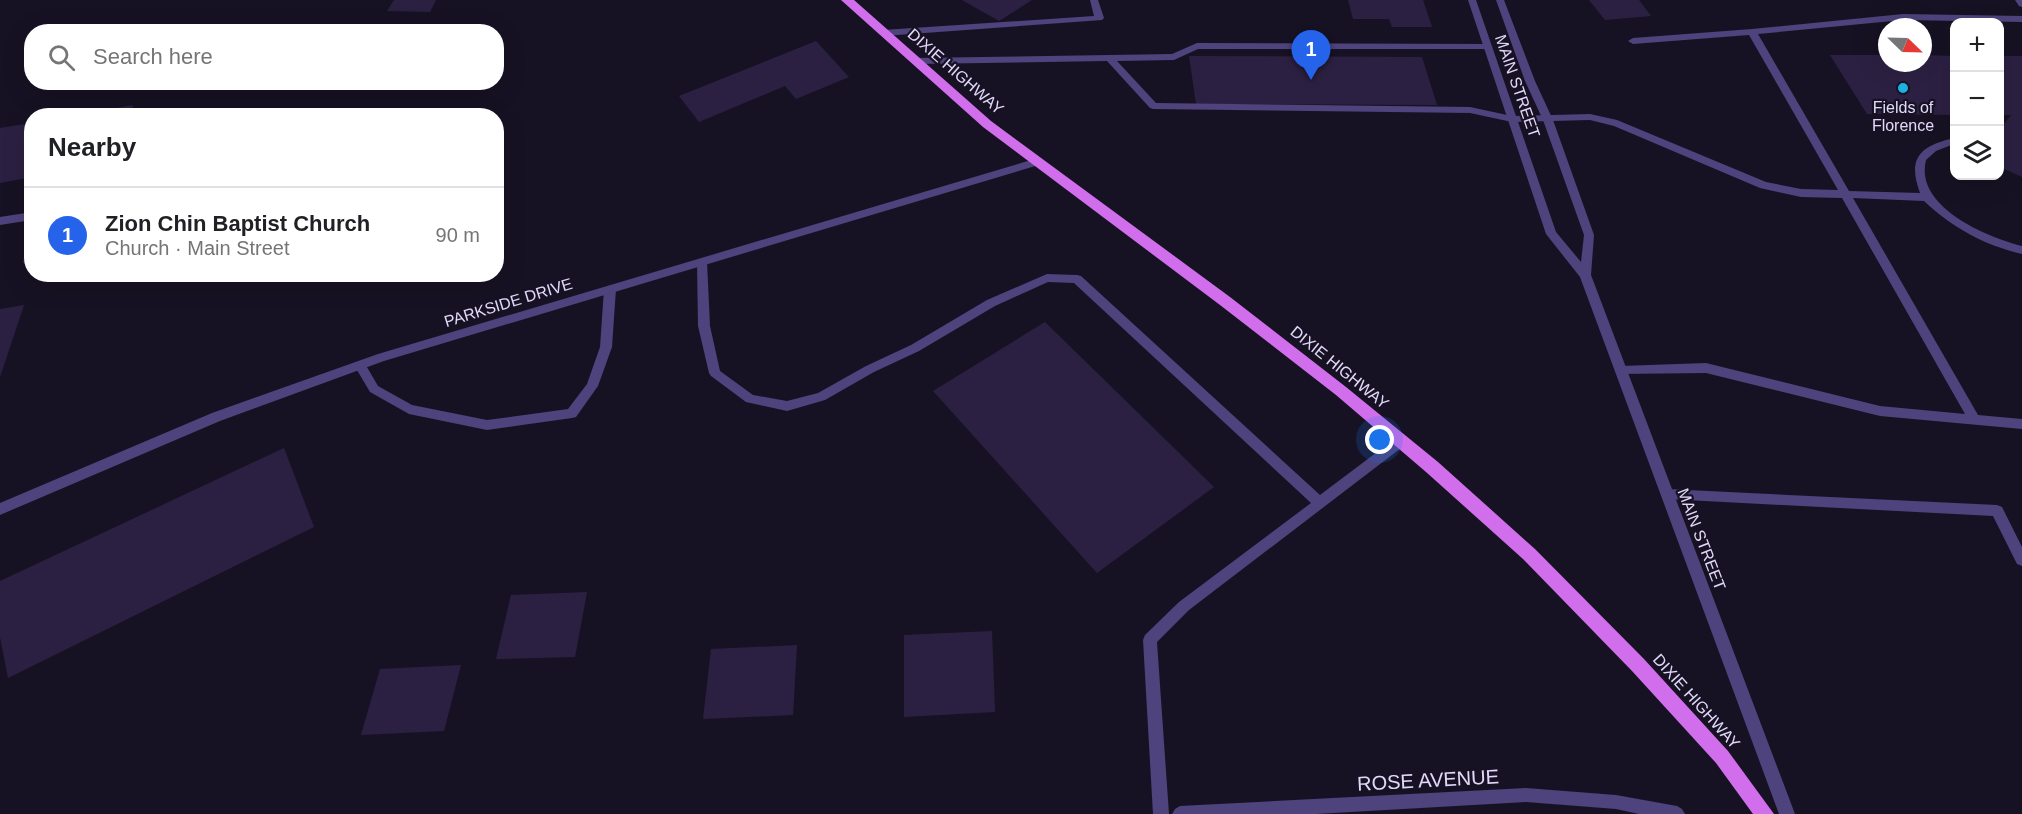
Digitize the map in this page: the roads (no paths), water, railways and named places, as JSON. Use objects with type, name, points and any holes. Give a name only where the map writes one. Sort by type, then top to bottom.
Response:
[{"type":"main road","name":"DIXIE HIGHWAY","points":[[846,0],[987,124],[1243,315],[1401,441],[1529,554],[1601,627],[1722,757],[1765,814]]},
{"type":"street","points":[[883,33],[1099,18],[1094,0]]},
{"type":"street","name":"MAIN STREET","points":[[1472,0],[1551,234],[1585,275],[1787,814]]},
{"type":"street","name":"MAIN STREET","points":[[1500,0],[1530,81],[1548,120],[1589,236],[1585,275]]},
{"type":"street","points":[[2019,0],[2022,4]]},
{"type":"street","points":[[1632,40],[1752,32],[1904,17],[2022,19]]},
{"type":"street","points":[[1752,32],[1975,420]]},
{"type":"street","points":[[915,62],[1174,57],[1197,46],[1487,47]]},
{"type":"street","points":[[1109,58],[1153,106],[1470,110],[1512,119],[1548,120],[1590,117],[1617,123],[1764,185],[1801,193],[1927,197]]},
{"type":"street","points":[[1950,142],[1933,147],[1920,159],[1918,175],[1927,197],[1946,217],[1972,234],[2003,246],[2022,250]]},
{"type":"street","name":"PARKSIDE DRIVE","points":[[0,509],[216,417],[360,365],[1038,162]]},
{"type":"street","points":[[0,221],[24,217]]},
{"type":"street","points":[[702,262],[704,326],[715,373],[750,399],[787,406],[821,397],[870,369],[915,348],[991,303],[1037,282],[1047,278],[1077,279],[1320,503]]},
{"type":"street","points":[[360,365],[374,389],[409,409],[488,425],[572,413],[592,386],[606,347],[610,289]]},
{"type":"street","points":[[1621,371],[1706,368],[1880,411],[2022,424]]},
{"type":"street","points":[[1161,814],[1150,640],[1184,606],[1401,441]]},
{"type":"street","points":[[1667,494],[1997,511],[2022,560]]},
{"type":"street","name":"ROSE AVENUE","points":[[1180,814],[1526,795],[1616,802],[1677,814]]},
{"type":"place","name":"Zion Chin Baptist Church","points":[[1311,80]]},
{"type":"place","name":"Fields of Florence","points":[[1903,88]]}]
